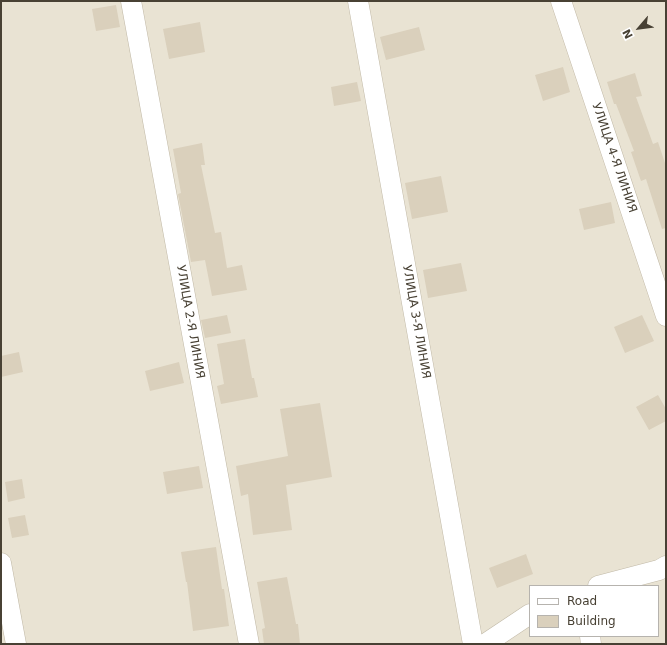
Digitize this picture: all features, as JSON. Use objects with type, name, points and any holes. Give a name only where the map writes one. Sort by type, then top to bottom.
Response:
[{"type":"street","name":"УЛИЦА 2-Я ЛИНИЯ","points":[[131,1],[249,644]]},
{"type":"street","name":"УЛИЦА 3-Я ЛИНИЯ","points":[[358,1],[473,644]]},
{"type":"street","name":"УЛИЦА 4-Я ЛИНИЯ","points":[[561,1],[666,316]]},
{"type":"street","points":[[1,563],[16,644]]},
{"type":"street","points":[[602,585],[659,570],[666,566]]},
{"type":"street","points":[[485,644],[529,615]]},
{"type":"shaded area","points":[[1,1],[666,1],[666,644],[1,644]]},
{"type":"building","points":[[116,5],[120,27],[96,31],[92,9]]},
{"type":"building","points":[[200,22],[205,52],[169,59],[163,29]]},
{"type":"building","points":[[419,27],[425,50],[386,60],[380,37]]},
{"type":"building","points":[[563,67],[570,92],[543,101],[535,75]]},
{"type":"building","points":[[635,73],[642,96],[636,97],[653,144],[658,142],[666,166],[666,228],[662,229],[646,179],[641,181],[631,152],[634,151],[616,104],[614,104],[607,82]]},
{"type":"building","points":[[357,82],[361,101],[334,106],[331,87]]},
{"type":"building","points":[[202,143],[205,165],[201,165],[215,233],[221,232],[227,268],[242,265],[247,290],[212,296],[205,260],[191,262],[178,194],[181,193],[173,149]]},
{"type":"building","points":[[441,176],[448,212],[412,219],[405,183]]},
{"type":"building","points":[[611,202],[615,223],[584,230],[579,209]]},
{"type":"building","points":[[461,263],[467,291],[428,298],[423,270]]},
{"type":"building","points":[[227,315],[231,333],[205,338],[201,320]]},
{"type":"building","points":[[642,315],[654,341],[625,353],[614,327]]},
{"type":"building","points":[[245,339],[252,378],[254,378],[258,397],[221,404],[217,386],[224,384],[217,344]]},
{"type":"building","points":[[19,352],[23,372],[1,377],[1,356]]},
{"type":"building","points":[[179,362],[184,383],[150,391],[145,371]]},
{"type":"building","points":[[658,395],[666,409],[666,421],[649,430],[636,407]]},
{"type":"building","points":[[320,403],[332,477],[286,485],[292,530],[253,535],[248,494],[241,496],[236,466],[288,456],[280,409]]},
{"type":"building","points":[[199,466],[203,488],[167,494],[163,472]]},
{"type":"building","points":[[22,479],[25,498],[8,502],[5,482]]},
{"type":"building","points":[[25,515],[29,535],[12,538],[8,518]]},
{"type":"building","points":[[216,547],[229,626],[193,631],[187,582],[181,552]]},
{"type":"building","points":[[526,554],[533,574],[497,588],[489,568]]},
{"type":"building","points":[[287,577],[296,624],[298,624],[300,644],[264,644],[262,629],[265,628],[257,582]]}]
